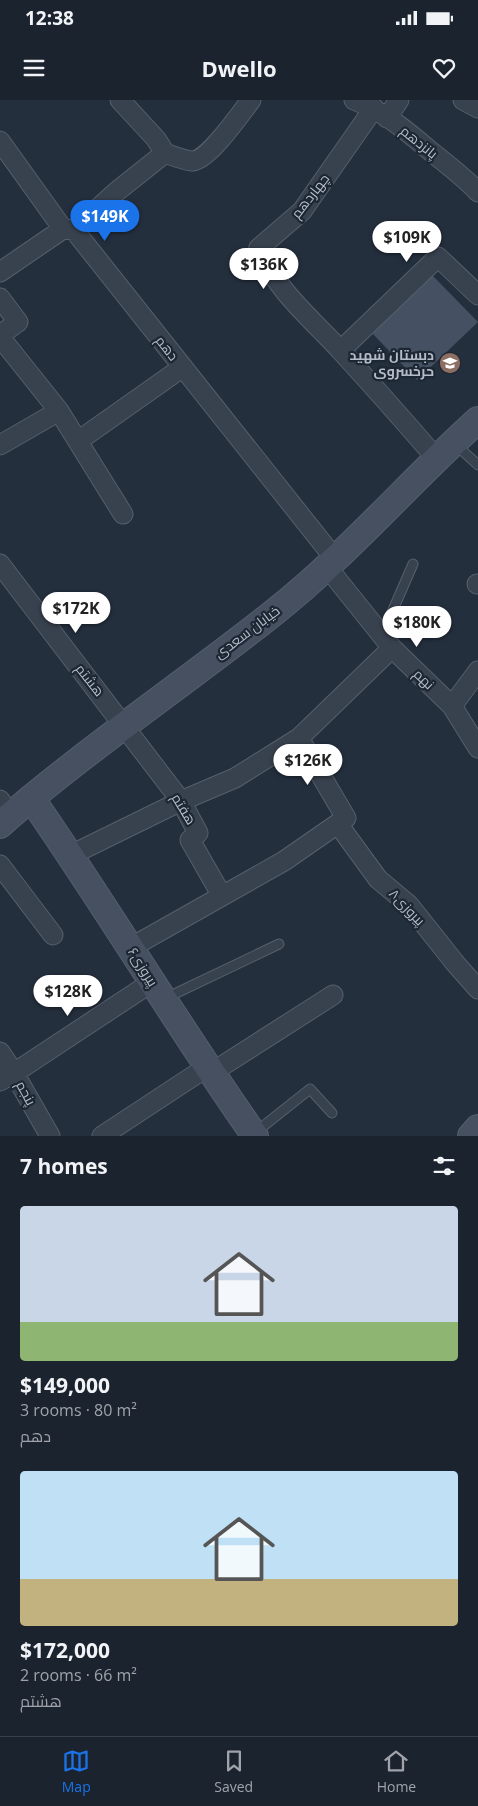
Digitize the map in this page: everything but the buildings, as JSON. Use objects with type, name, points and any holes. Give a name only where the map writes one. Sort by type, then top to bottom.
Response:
[{"type":"street","points":[[120,100],[156,139],[165,153],[192,161],[202,159],[212,149],[251,100]]},
{"type":"street","name":"پانزدهم","points":[[354,100],[393,121],[466,179],[478,192]]},
{"type":"street","points":[[380,113],[399,100]]},
{"type":"street","points":[[463,100],[478,108]]},
{"type":"street","name":"چهاردهم","points":[[380,113],[302,211],[259,248],[264,260],[295,306],[445,450]]},
{"type":"street","name":"دهم","points":[[0,141],[69,229],[183,367],[331,563]]},
{"type":"street","points":[[0,272],[69,229],[165,153]]},
{"type":"street","points":[[341,350],[438,257],[478,295]]},
{"type":"street","points":[[0,298],[18,322],[0,336],[59,411],[123,514]]},
{"type":"street","points":[[78,441],[183,367]]},
{"type":"street","points":[[0,445],[59,411]]},
{"type":"street","name":"خیابان سعدی","points":[[3,814],[32,798],[124,725],[272,614],[331,563],[445,450],[478,420]]},
{"type":"street","name":"نهم","points":[[331,563],[387,642],[452,706],[478,748]]},
{"type":"street","name":"هشتم","points":[[0,564],[124,725]]},
{"type":"street","points":[[71,855],[182,801],[235,778],[299,738],[387,642]]},
{"type":"street","points":[[452,706],[478,671]]},
{"type":"street","name":"هفتم","points":[[124,725],[182,801],[198,833],[190,840],[222,896]]},
{"type":"street","points":[[130,948],[284,861],[346,818],[299,738]]},
{"type":"street","name":"پیروزی۶","points":[[32,798],[71,855],[209,1070],[254,1135]]},
{"type":"street","name":"پیروزی۸","points":[[338,824],[378,879],[408,905],[478,989]]},
{"type":"street","points":[[0,865],[53,935]]},
{"type":"street","points":[[7,1077],[158,991]]},
{"type":"street","points":[[102,1136],[333,994]]},
{"type":"street","name":"پنجم","points":[[0,1052],[7,1077],[50,1136]]},
{"type":"street","points":[[471,1136],[478,1128]]},
{"type":"lane","points":[[445,450],[478,465]]},
{"type":"lane","points":[[387,642],[412,564]]},
{"type":"lane","points":[[158,991],[279,944]]},
{"type":"lane","points":[[254,1135],[310,1089],[332,1113]]},
{"type":"place","name":"دبستان شهید حرخسروی","points":[[450,363]]}]
